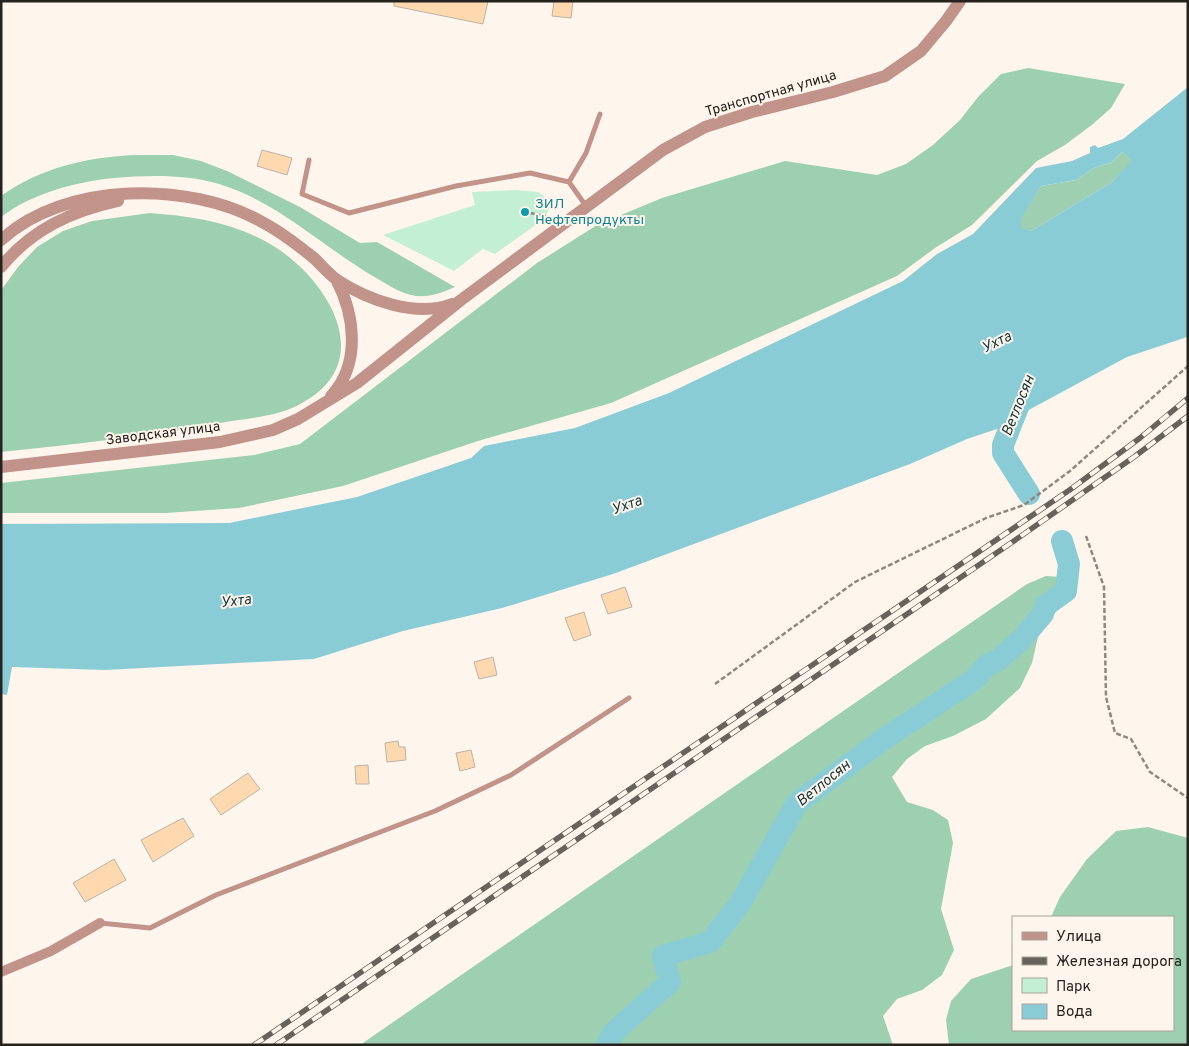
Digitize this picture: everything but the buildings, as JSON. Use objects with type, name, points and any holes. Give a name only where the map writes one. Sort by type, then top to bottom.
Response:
[{"type":"street","name":"Транспортная улица","points":[[461,300],[664,150],[705,127],[752,112],[833,92],[885,76],[920,51],[946,21],[960,1]]},
{"type":"street","points":[[1,240],[34,217],[74,202],[111,195],[165,196],[208,202],[249,215],[296,244],[336,279],[372,297],[404,306],[436,308],[461,300]]},
{"type":"street","points":[[1,267],[32,236],[58,220],[107,203],[135,198],[165,196]]},
{"type":"street","points":[[322,406],[344,380],[351,353],[352,336],[348,309],[336,279]]},
{"type":"street","name":"Заводская улица","points":[[1,467],[220,442],[273,430],[322,406],[357,383],[461,300]]},
{"type":"street","points":[[1,972],[51,952],[100,923]]},
{"type":"lane","points":[[569,182],[586,153],[600,114]]},
{"type":"lane","points":[[308,160],[302,194],[349,213],[456,186],[530,173],[569,182],[587,206]]},
{"type":"lane","points":[[100,923],[150,928],[216,895],[435,811],[511,774],[629,698]]},
{"type":"path","points":[[530,214],[546,216]]},
{"type":"path","points":[[715,684],[855,582],[986,518],[1024,505],[1076,466],[1188,366]]},
{"type":"path","points":[[1086,536],[1104,587],[1106,697],[1115,733],[1131,739],[1150,772],[1188,798]]},
{"type":"green space","points":[[1028,68],[1125,84],[1111,108],[1093,124],[1065,145],[1037,161],[972,225],[935,248],[897,276],[611,403],[478,441],[343,486],[239,508],[166,513],[1,513],[1,483],[254,455],[300,444],[537,263],[597,225],[662,198],[785,161],[877,175],[906,164],[933,145],[960,120],[978,97],[1001,74]]},
{"type":"green space","points":[[1122,152],[1133,160],[1112,182],[1031,231],[1021,229],[1021,217],[1041,186],[1076,180],[1094,168],[1112,162]]},
{"type":"green space","points":[[135,155],[173,155],[201,161],[227,171],[300,207],[360,243],[377,242],[455,287],[428,296],[417,296],[401,292],[352,263],[260,201],[219,184],[193,178],[140,176],[84,182],[41,195],[1,217],[1,196],[32,178],[82,161]]},
{"type":"green space","points":[[516,190],[538,192],[548,199],[549,209],[544,219],[495,254],[483,249],[454,271],[383,235],[475,205],[472,192]]},
{"type":"green space","points":[[150,213],[193,218],[236,228],[263,240],[285,254],[305,272],[323,293],[335,316],[341,340],[338,363],[326,385],[302,403],[284,411],[265,416],[142,436],[1,452],[2,289],[18,267],[37,247],[63,231],[92,221]]},
{"type":"green space","points":[[1046,576],[1061,577],[1070,592],[1038,637],[1032,663],[1020,688],[986,719],[953,736],[925,746],[907,759],[892,777],[907,802],[933,810],[948,820],[953,843],[941,909],[954,950],[942,975],[922,990],[897,999],[883,1016],[893,1045],[360,1045],[1027,584]]},
{"type":"green space","points":[[1148,827],[1188,838],[1188,1045],[949,1045],[946,1020],[951,1001],[971,979],[1012,965],[1012,1031],[1174,1031],[1174,916],[1051,916],[1060,897],[1087,859],[1116,831]]},
{"type":"water","name":"Ухта","points":[[1188,87],[1187,337],[1127,357],[1025,412],[1006,426],[967,439],[910,464],[613,574],[502,608],[403,631],[314,659],[105,670],[12,667],[7,695],[1,694],[1,524],[229,523],[357,497],[471,458],[484,446],[575,428],[669,393],[903,281],[937,254],[973,234],[1036,168],[1072,161],[1090,153],[1090,147],[1095,145],[1098,148],[1123,139]],"holes":[[[1122,152],[1132,160],[1112,182],[1031,231],[1021,228],[1022,217],[1041,186],[1076,180],[1094,168],[1112,162]]]},
{"type":"waterway","name":"Ветлосян","points":[[1024,392],[1003,445],[1003,453],[1029,494]]},
{"type":"waterway","name":"Ветлосян","points":[[607,1045],[613,1033],[670,982],[663,956],[710,942],[741,902],[797,803],[881,741],[975,679],[987,665],[997,661],[1021,640],[1043,614],[1045,606],[1066,591],[1069,564],[1062,541]]},
{"type":"railway","points":[[254,1045],[1071,489],[1140,438],[1188,398]]},
{"type":"railway","points":[[276,1045],[1011,543],[1134,457],[1188,416]]},
{"type":"place","name":"ЗИЛ Нефтепродукты","points":[[525,212]]}]
